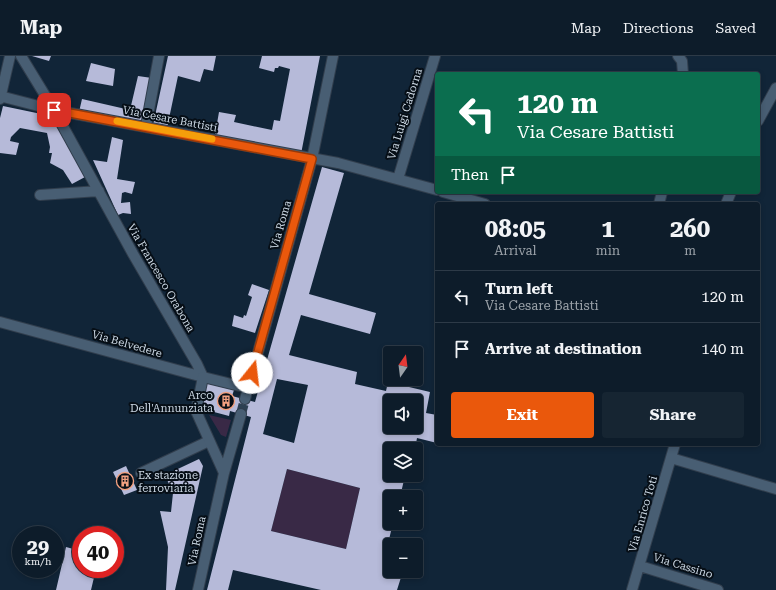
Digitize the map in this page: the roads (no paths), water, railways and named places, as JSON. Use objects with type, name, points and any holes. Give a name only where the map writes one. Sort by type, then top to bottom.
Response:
[{"type":"street","points":[[0,97],[10,56]]},
{"type":"street","name":"Via Francesco Orabona","points":[[21,56],[54,110],[203,377]]},
{"type":"street","points":[[146,126],[159,56]]},
{"type":"street","name":"Via Roma","points":[[245,399],[312,159],[333,56]]},
{"type":"street","name":"Via Luigi Cadorna","points":[[398,179],[435,56]]},
{"type":"street","points":[[678,56],[682,61],[683,72]]},
{"type":"street","points":[[760,119],[771,108],[776,88]]},
{"type":"street","name":"Via Cesare Battisti","points":[[0,97],[54,110],[338,163],[435,189]]},
{"type":"street","points":[[40,195],[99,191]]},
{"type":"street","points":[[449,194],[478,202]]},
{"type":"street","name":"Via Belvedere","points":[[0,322],[248,388]]},
{"type":"street","points":[[203,377],[196,411],[224,473]]},
{"type":"street","name":"Via Roma","points":[[198,590],[224,473],[241,414]]},
{"type":"street","points":[[141,473],[209,441]]},
{"type":"street","name":"Via Enrico Toti","points":[[632,590],[674,446]]},
{"type":"street","points":[[671,458],[776,488]]},
{"type":"street","name":"Via Cassino","points":[[640,566],[718,590]]},
{"type":"tunnel","points":[[241,414],[245,399]]},
{"type":"place","name":"Arco Dell'Annunziata","points":[[226,401]]},
{"type":"place","name":"Ex stazione ferroviaria","points":[[125,481]]}]
